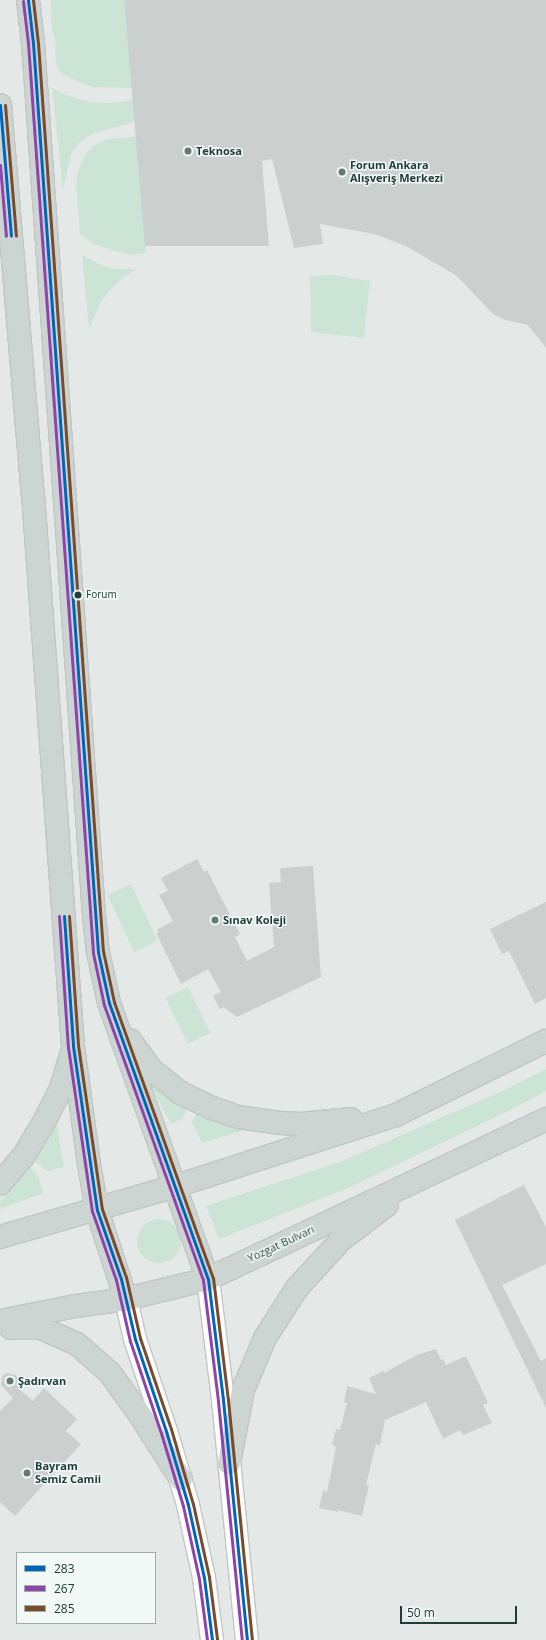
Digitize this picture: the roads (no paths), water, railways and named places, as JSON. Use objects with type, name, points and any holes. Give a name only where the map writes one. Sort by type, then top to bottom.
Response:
[{"type":"main road","points":[[28,0],[33,43],[94,915],[98,952],[109,1003],[176,1186],[208,1279]]},
{"type":"main road","points":[[0,105],[33,494],[73,1046],[89,1164],[98,1210],[126,1299]]},
{"type":"main road","points":[[109,1003],[133,1045],[152,1070],[179,1092],[212,1108],[238,1117],[301,1124],[396,1115]]},
{"type":"main road","points":[[0,1237],[98,1210],[176,1186],[396,1115],[546,1041]]},
{"type":"main road","points":[[0,1184],[23,1157],[45,1120],[60,1091],[73,1046]]},
{"type":"main road","name":"Yozgat Bulvarı","points":[[0,1321],[76,1306],[126,1299],[208,1279],[546,1119]]},
{"type":"main road","points":[[229,1463],[243,1390],[265,1338],[297,1288],[340,1240],[422,1178]]},
{"type":"main road","points":[[0,1328],[41,1328],[77,1344],[110,1373],[140,1414],[181,1480]]},
{"type":"street","points":[[208,1279],[223,1400],[247,1640]]},
{"type":"street","points":[[126,1299],[135,1339],[181,1480],[204,1578],[212,1640]]},
{"type":"place","name":"Teknosa","points":[[188,151]]},
{"type":"place","name":"Forum Ankara Alışveriş Merkezi","points":[[342,172]]},
{"type":"place","name":"Forum","points":[[78,595]]},
{"type":"place","name":"Sınav Koleji","points":[[215,920]]},
{"type":"place","name":"Şadırvan","points":[[10,1381]]},
{"type":"place","name":"Bayram Semiz Camii","points":[[27,1473]]}]
